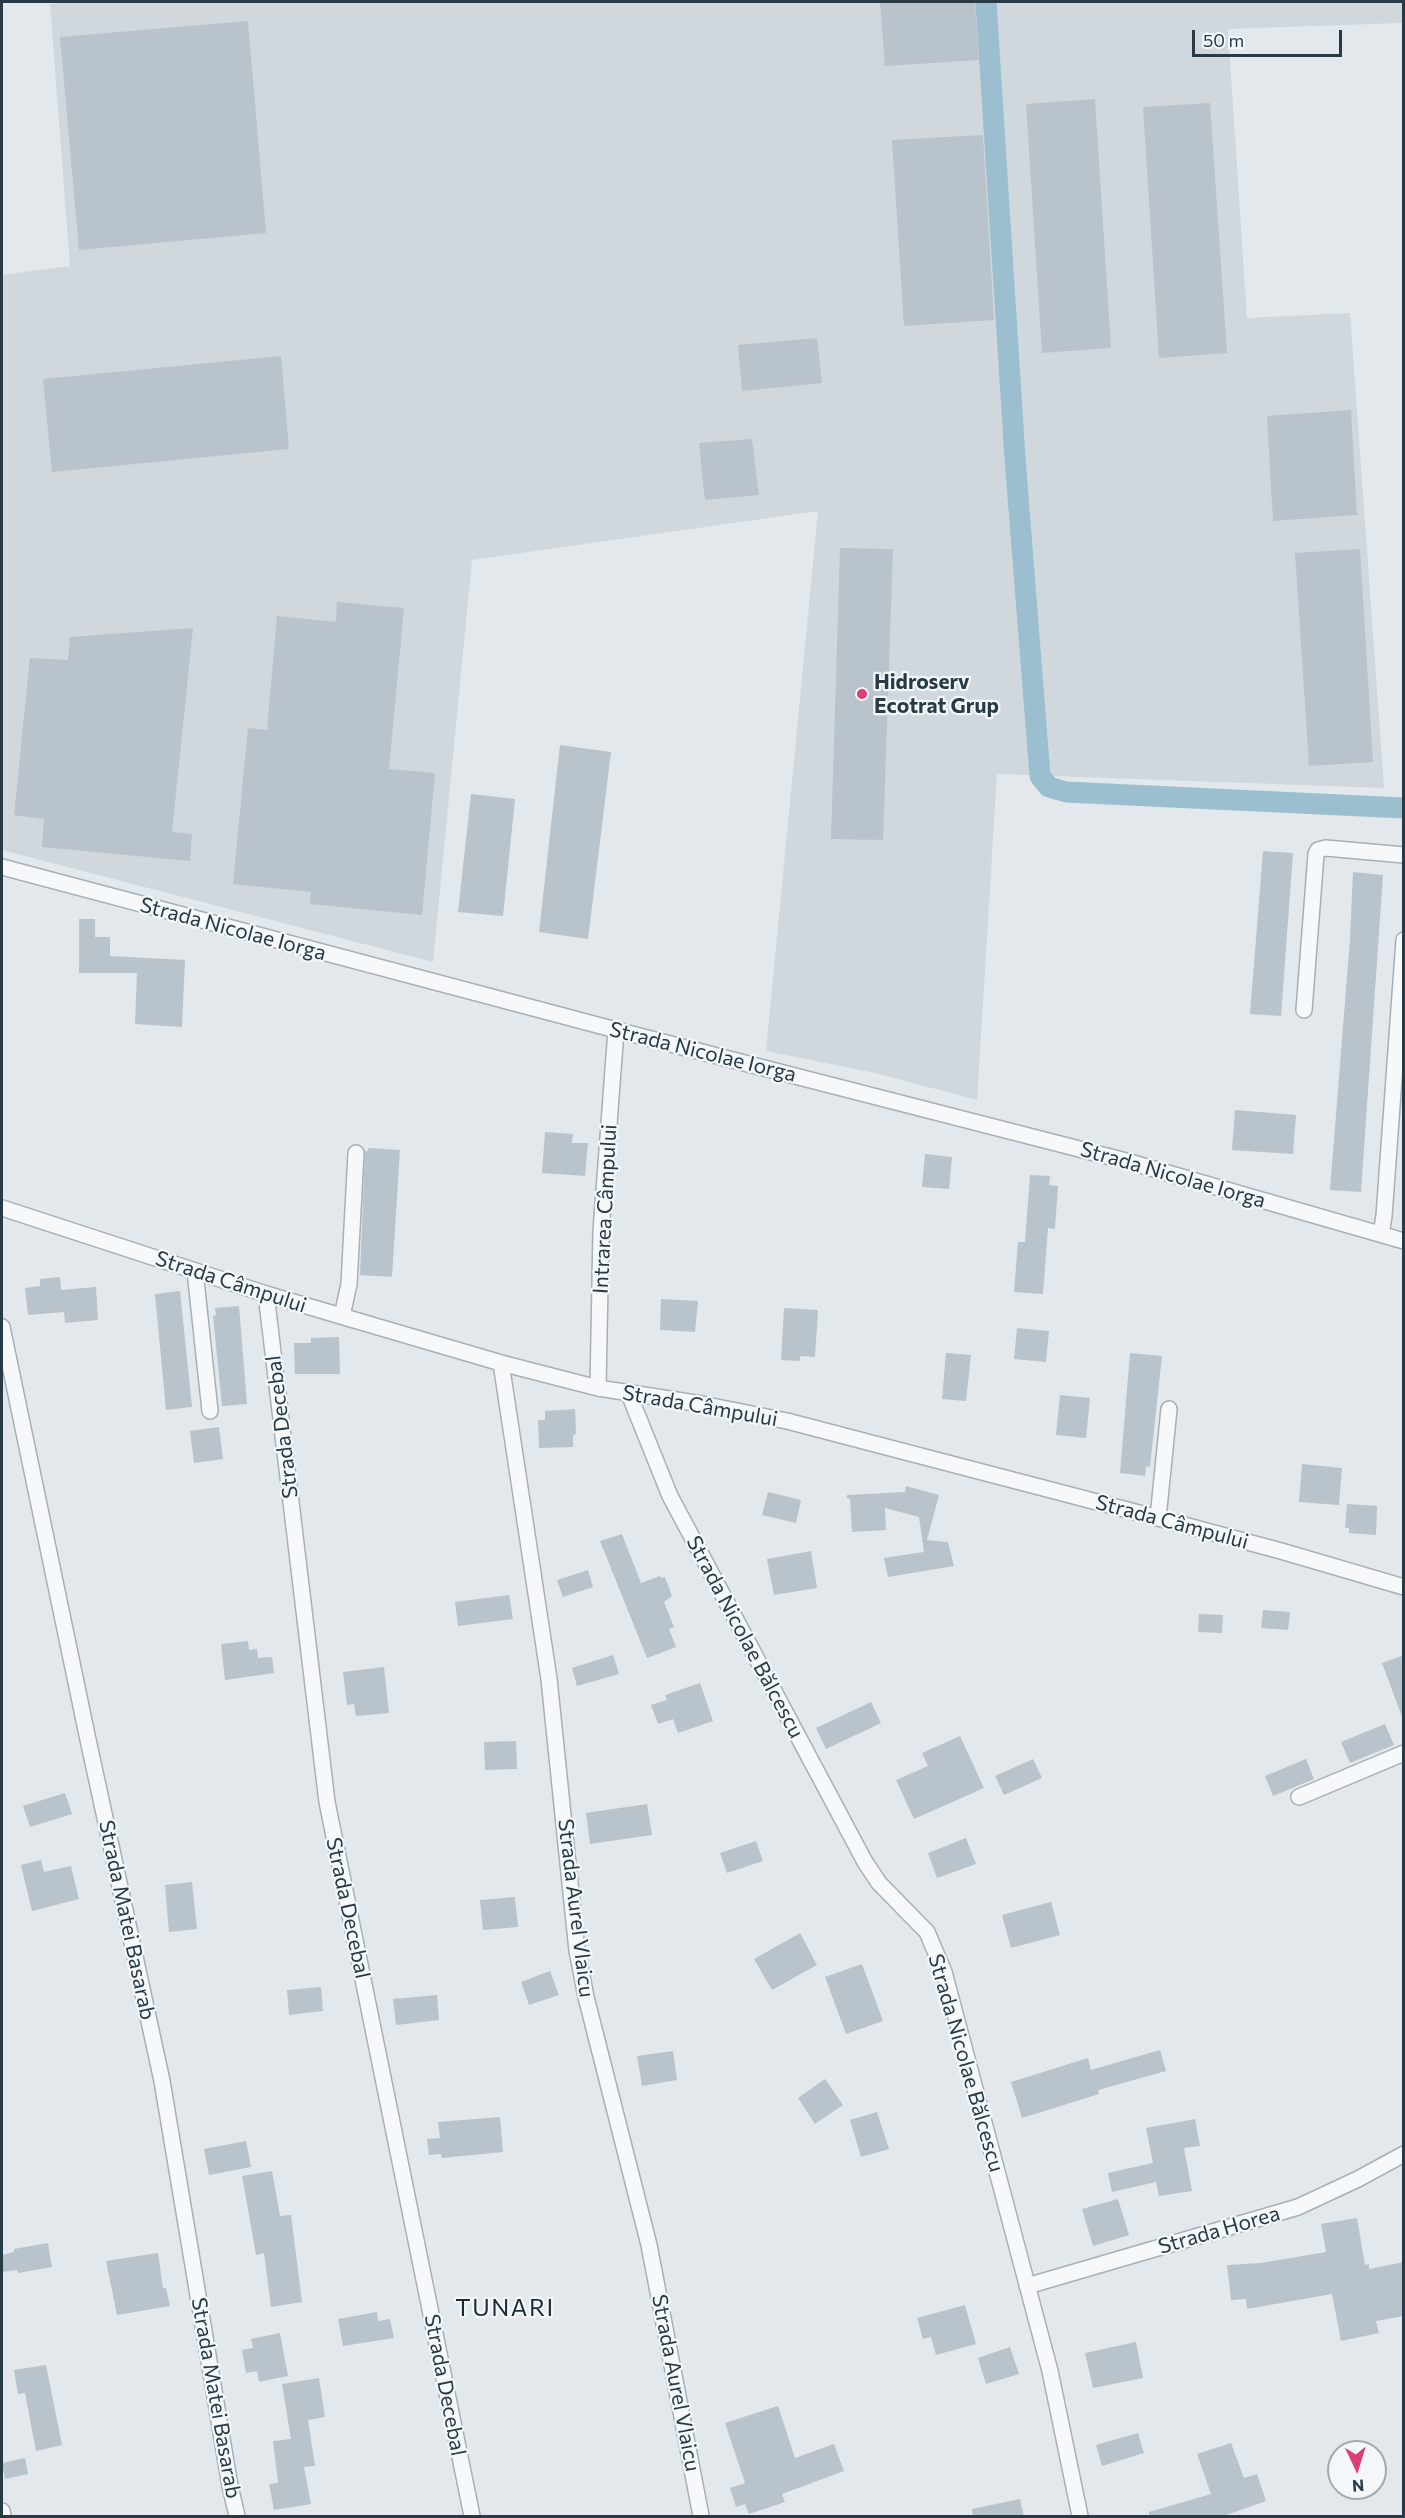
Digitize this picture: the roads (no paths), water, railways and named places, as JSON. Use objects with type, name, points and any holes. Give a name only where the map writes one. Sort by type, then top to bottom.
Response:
[{"type":"street","points":[[1304,1010],[1318,850],[1326,848],[1404,855]]},
{"type":"street","name":"Strada Nicolae Iorga","points":[[2,867],[616,1030],[1126,1161],[1404,1241]]},
{"type":"street","points":[[1381,1234],[1404,940]]},
{"type":"street","name":"Intrarea Câmpului","points":[[598,1388],[601,1231],[616,1030]]},
{"type":"street","points":[[342,1316],[349,1284],[356,1153]]},
{"type":"street","name":"Strada Câmpului","points":[[2,1208],[266,1294],[501,1363],[598,1388],[702,1404],[787,1421],[1281,1551],[1404,1587]]},
{"type":"street","points":[[195,1271],[210,1411]]},
{"type":"street","name":"Strada Decebal","points":[[266,1294],[327,1802],[472,2517]]},
{"type":"street","name":"Strada Matei Basarab","points":[[2,1327],[162,2081],[237,2517]]},
{"type":"street","name":"Strada Aurel Vlaicu","points":[[501,1363],[549,1679],[577,1951],[586,1997],[649,2245],[701,2517]]},
{"type":"street","name":"Strada Nicolae Bălcescu","points":[[629,1394],[670,1496],[865,1862],[879,1882],[927,1932],[944,1972],[1050,2371],[1080,2517]]},
{"type":"street","points":[[1158,1518],[1169,1409]]},
{"type":"street","points":[[1299,1797],[1404,1754]]},
{"type":"street","name":"Strada Horea","points":[[1027,2286],[1298,2207],[1404,2154]]},
{"type":"street","points":[[2,2511],[3,2517]]},
{"type":"waterway","points":[[986,2],[1015,458],[1040,776],[1049,787],[1066,792],[1404,808]]},
{"type":"place","name":"Hidroserv Ecotrat Grup","points":[[862,694]]},
{"type":"district","name":"TUNARI","points":[[505,2308]]}]
